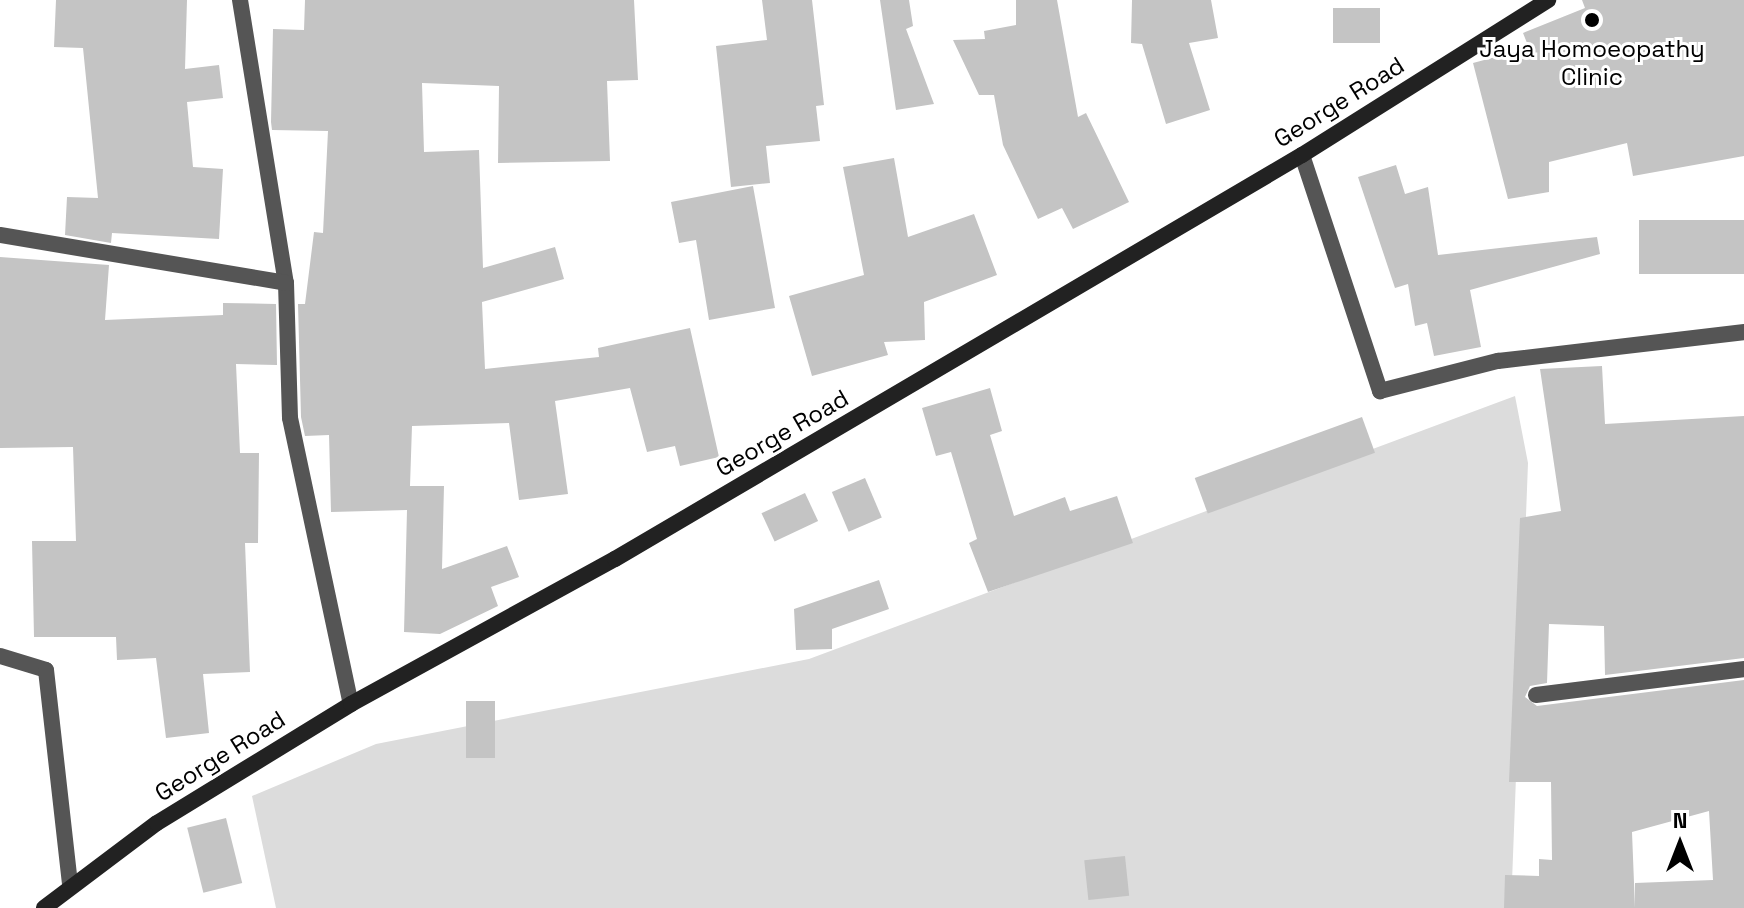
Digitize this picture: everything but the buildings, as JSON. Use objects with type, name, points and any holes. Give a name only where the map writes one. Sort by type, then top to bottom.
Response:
[{"type":"main road","name":"George Road","points":[[44,908],[70,885],[351,704],[615,559],[1302,155],[1548,0]]},
{"type":"street","points":[[240,0],[286,283],[290,418],[351,704]]},
{"type":"street","points":[[1302,155],[1380,391],[1498,361],[1744,332]]},
{"type":"street","points":[[0,235],[286,283]]},
{"type":"street","points":[[0,656],[46,670],[70,885]]},
{"type":"street","points":[[1536,695],[1744,669]]},
{"type":"shaded area","points":[[1515,396],[1528,463],[1511,908],[276,908],[252,796],[376,744],[809,659]]},
{"type":"place","name":"Jaya Homoeopathy Clinic","points":[[1592,20]]}]
